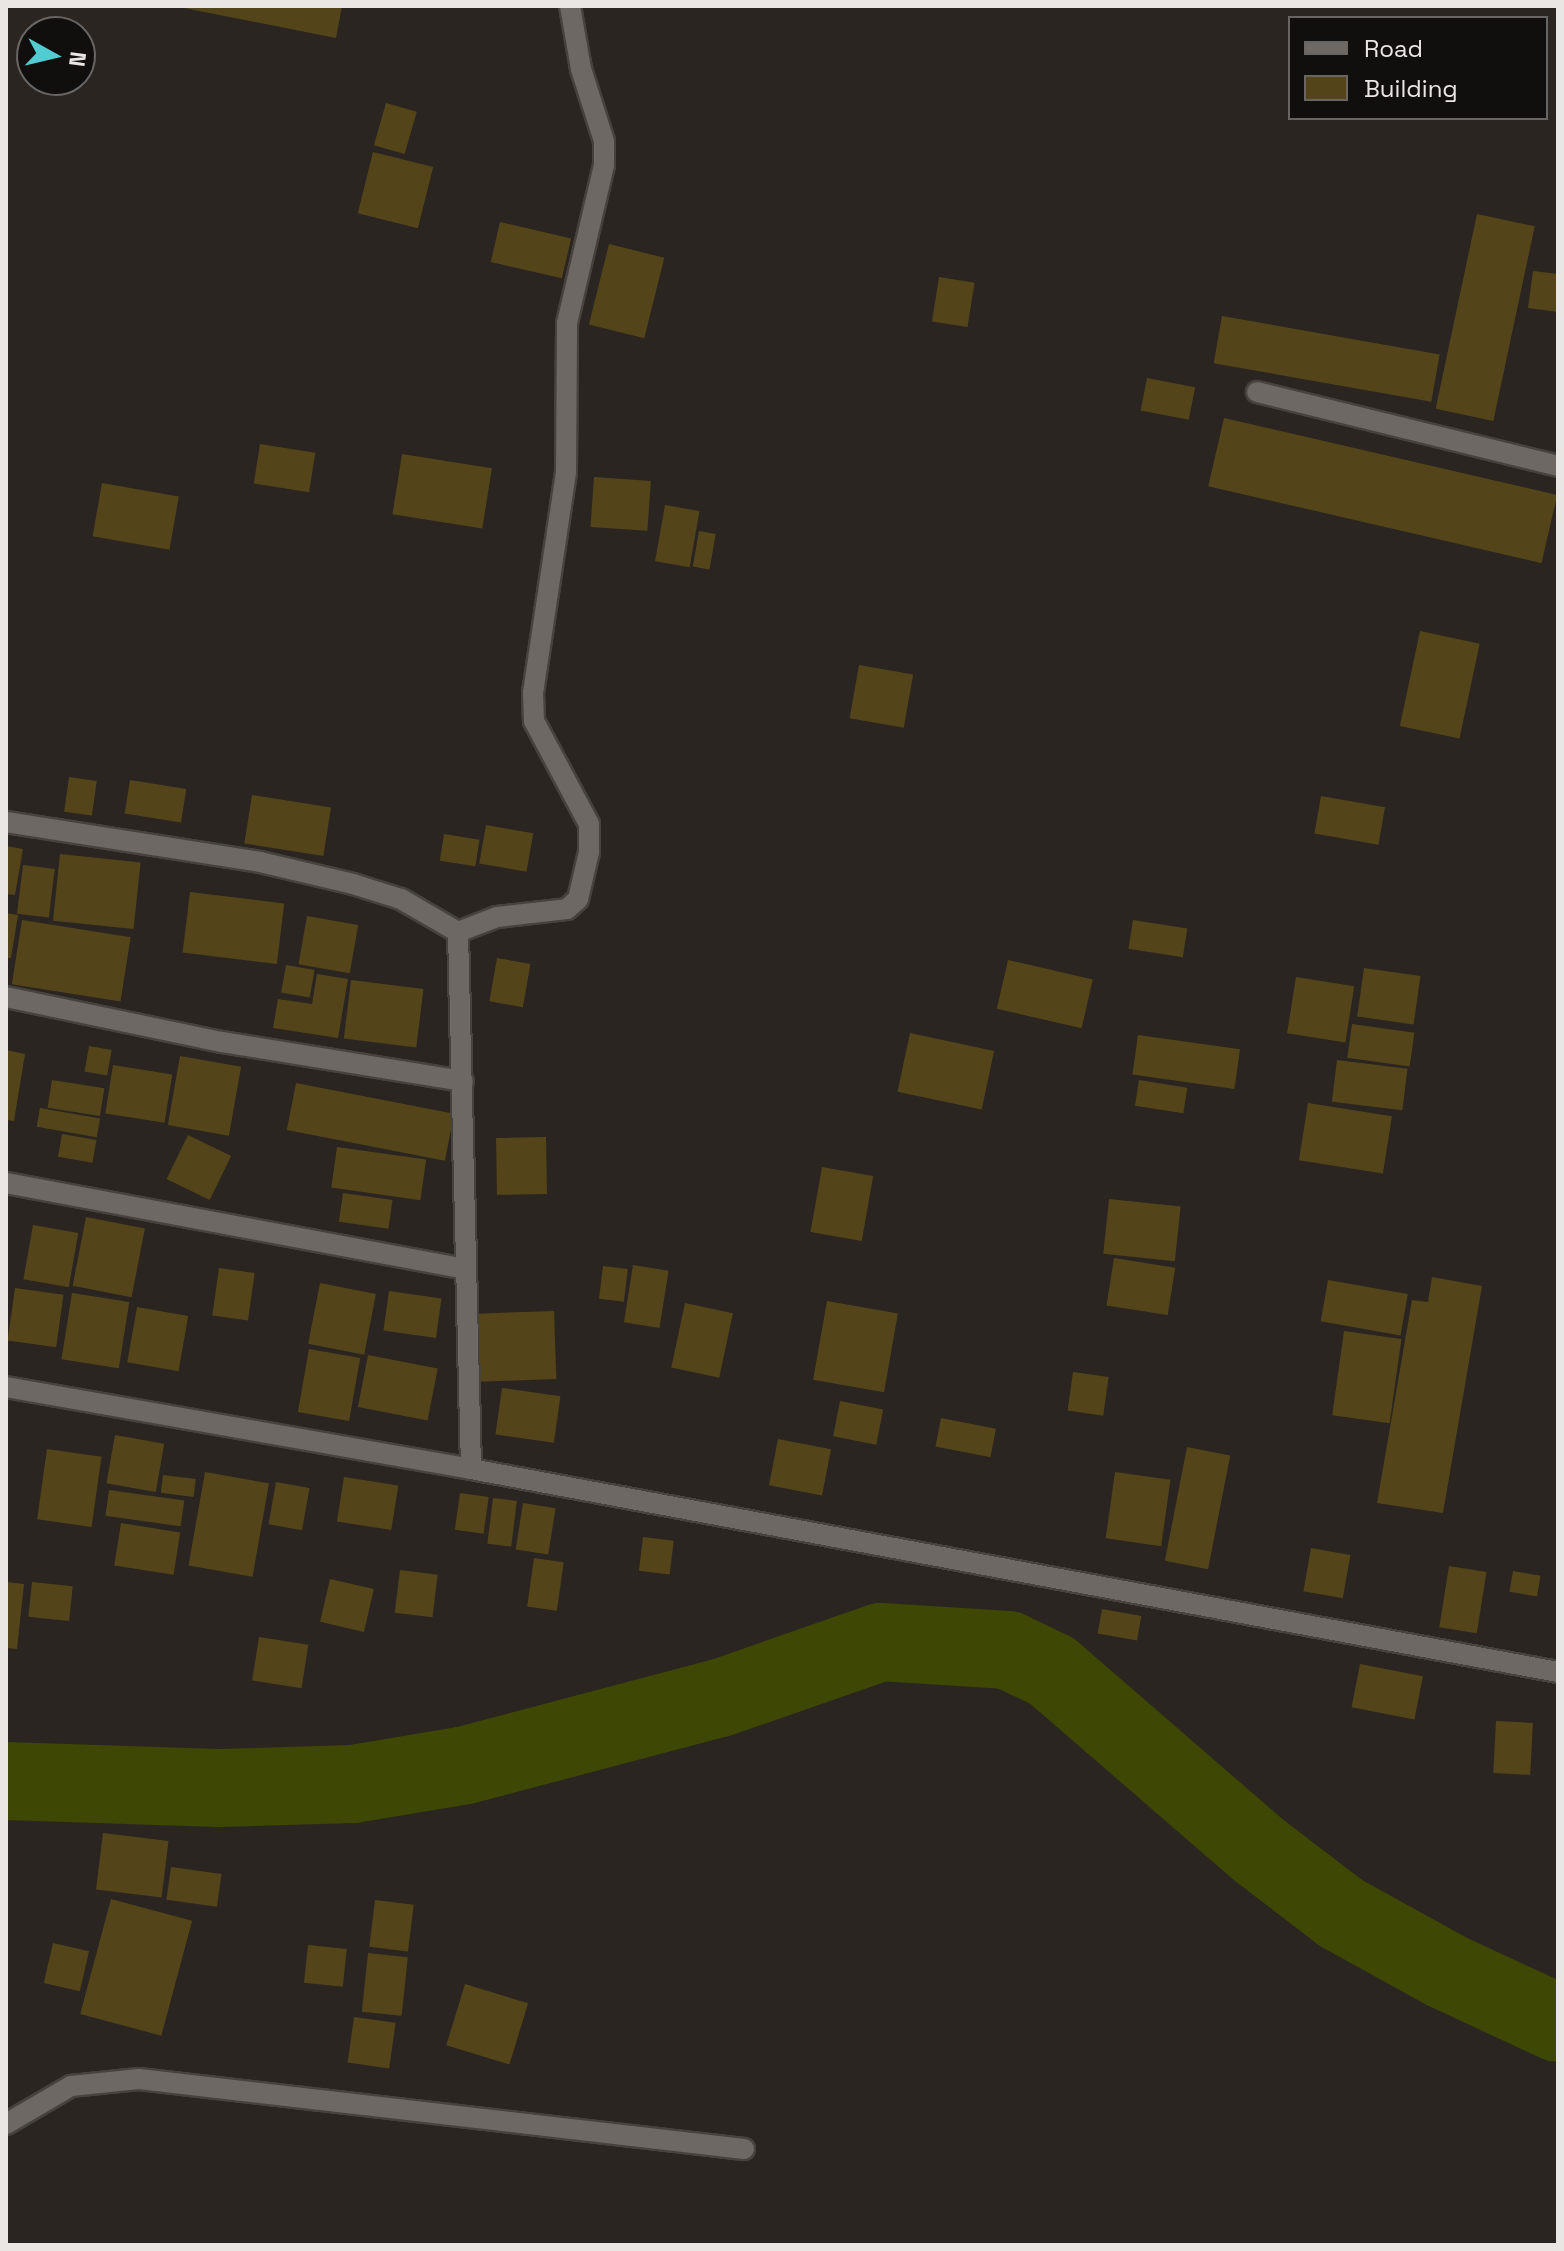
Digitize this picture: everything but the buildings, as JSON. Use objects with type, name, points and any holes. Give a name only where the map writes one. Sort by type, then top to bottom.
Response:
[{"type":"street","points":[[458,932],[497,917],[567,909],[578,899],[589,852],[589,824],[534,721],[533,693],[566,472],[567,323],[604,165],[604,141],[581,69],[570,6]]},
{"type":"street","points":[[1257,392],[1558,466]]},
{"type":"street","points":[[6,822],[260,862],[353,884],[401,899],[458,932]]},
{"type":"street","points":[[458,932],[471,1469]]},
{"type":"street","points":[[6,997],[222,1042],[463,1081]]},
{"type":"street","points":[[6,1183],[465,1269]]},
{"type":"street","points":[[6,1387],[471,1469],[1558,1672]]},
{"type":"street","points":[[6,2124],[71,2086],[139,2079],[744,2149]]},
{"type":"waterway","points":[[6,1781],[219,1788],[353,1784],[466,1765],[720,1698],[881,1642],[1008,1650],[1052,1671],[1260,1851],[1341,1913],[1446,1971],[1558,2023]]}]
